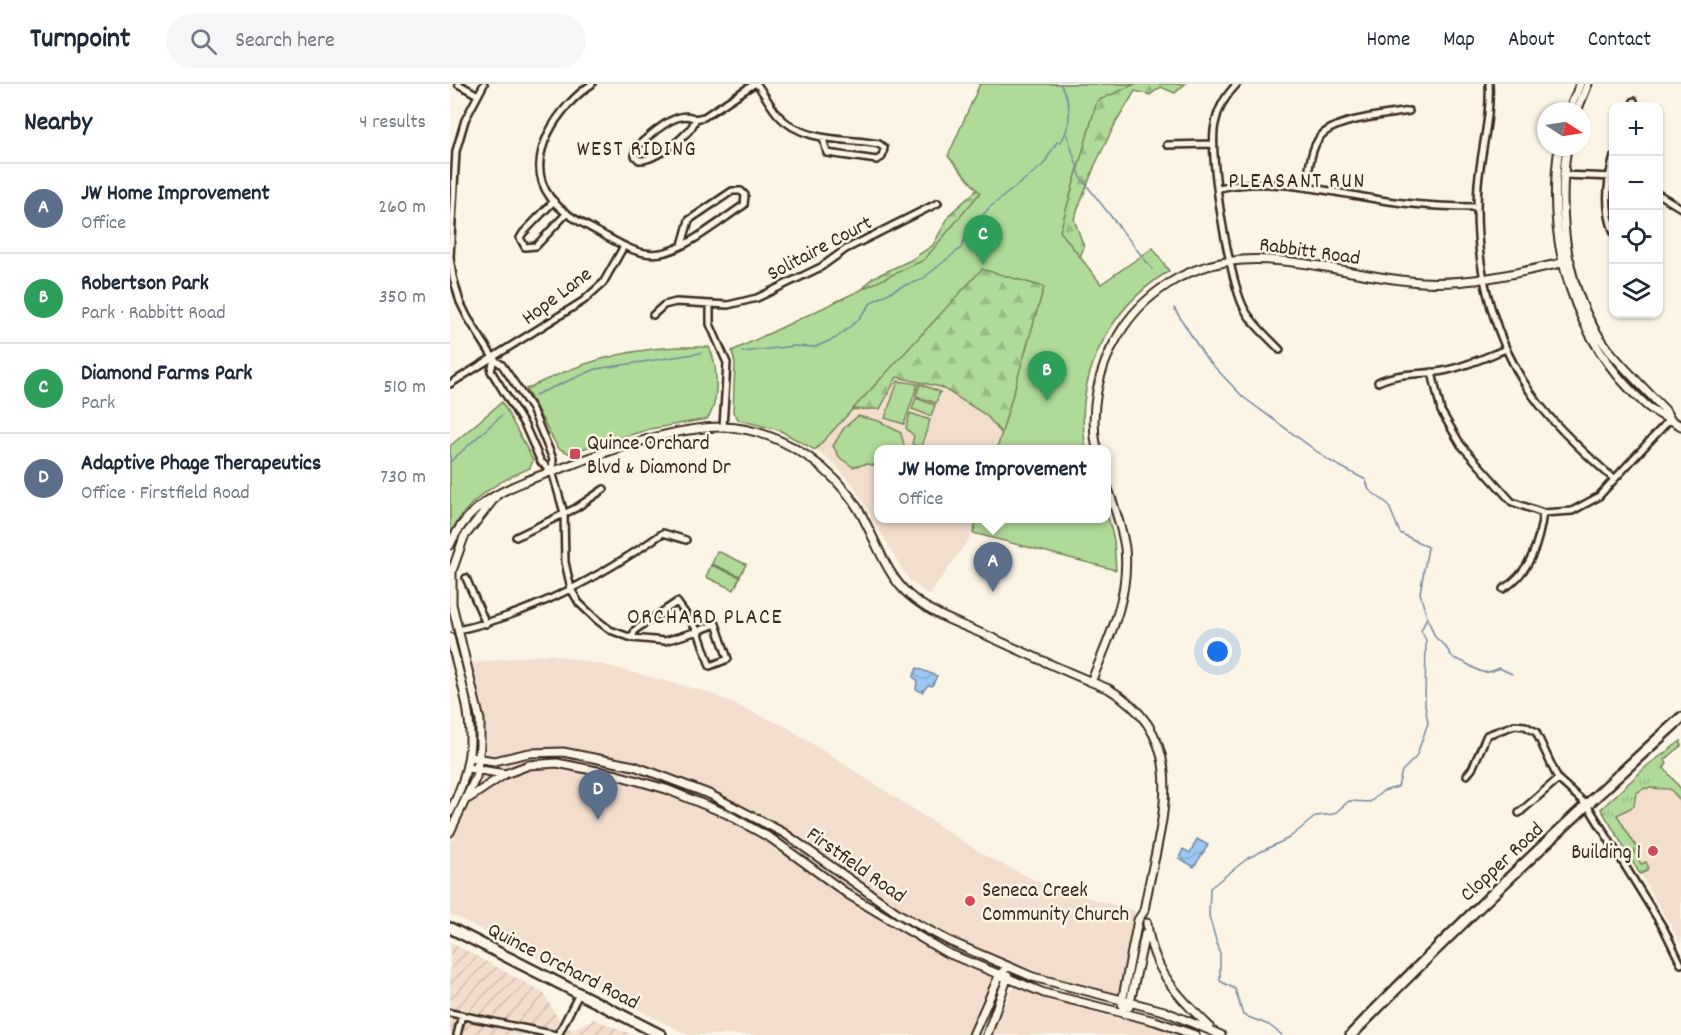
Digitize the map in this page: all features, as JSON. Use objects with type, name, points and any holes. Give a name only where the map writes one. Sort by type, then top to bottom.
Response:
[{"type":"main road","name":"Clopper Road","points":[[1351,1035],[1522,863],[1588,806],[1681,718]]},
{"type":"main road","name":"Quince Orchard Road","points":[[450,928],[661,1035]]},
{"type":"street","points":[[458,84],[478,95]]},
{"type":"street","points":[[484,84],[465,120],[456,151],[450,257],[460,302],[494,359],[502,365],[532,409],[553,459],[552,471],[564,513],[565,562],[571,589],[579,603],[597,620],[632,638],[666,641],[698,631],[716,624],[728,659],[710,666],[698,631],[677,602],[635,630],[632,638]]},
{"type":"street","points":[[592,84],[565,106],[546,140],[540,158],[543,183],[554,201],[567,213],[624,246],[658,254],[682,245],[744,205],[745,195],[741,191],[732,191],[689,220],[682,245]]},
{"type":"street","points":[[695,119],[692,129],[651,159],[639,160],[635,156],[636,147],[680,116],[690,116],[695,119],[704,117],[755,84],[785,120],[796,128],[823,138],[879,144],[884,148],[884,153],[877,160],[837,156],[827,153],[823,138]]},
{"type":"street","points":[[1237,84],[1217,112],[1213,144],[1230,260],[1236,290],[1245,310],[1280,350]]},
{"type":"street","points":[[1489,84],[1477,207],[1479,247],[1492,311],[1506,349],[1527,387],[1547,414],[1614,479]]},
{"type":"street","points":[[1573,102],[1580,84]]},
{"type":"street","points":[[1581,102],[1588,84]]},
{"type":"street","points":[[1306,187],[1315,145],[1327,131],[1340,124],[1409,111]]},
{"type":"street","points":[[1167,145],[1213,144]]},
{"type":"street","points":[[1558,156],[1554,209],[1566,262],[1586,309],[1607,348],[1665,410],[1670,419],[1681,426]]},
{"type":"street","points":[[1566,156],[1563,209],[1566,262]]},
{"type":"street","points":[[1563,175],[1609,177]]},
{"type":"street","points":[[1219,188],[1262,182],[1402,203],[1477,207]]},
{"type":"street","points":[[1663,197],[1681,208]]},
{"type":"street","points":[[1609,200],[1609,216]]},
{"type":"street","points":[[554,201],[522,233],[520,238],[525,247],[536,246],[567,213]]},
{"type":"street","name":"Solitaire Court","points":[[653,315],[664,305],[676,302],[744,303],[757,298],[821,267],[846,249],[939,203]]},
{"type":"street","name":"Hope Lane","points":[[450,384],[494,359],[583,301],[603,283],[624,246]]},
{"type":"street","name":"Rabbitt Road","points":[[1096,445],[1094,423],[1100,375],[1111,347],[1123,327],[1152,296],[1179,277],[1210,264],[1230,260],[1270,259],[1422,282],[1485,279],[1566,262]]},
{"type":"street","points":[[710,304],[710,324],[727,363],[723,427]]},
{"type":"street","points":[[1378,382],[1390,376],[1464,366],[1506,349]]},
{"type":"street","points":[[494,359],[491,371],[525,426],[541,462],[552,471]]},
{"type":"street","points":[[1432,372],[1441,411],[1461,445],[1512,502],[1543,513],[1562,513],[1581,507],[1598,497],[1670,419]]},
{"type":"street","points":[[450,545],[463,523],[481,503],[498,493],[603,453],[657,438],[723,427],[765,435],[818,463],[848,495],[897,580],[915,599],[957,622],[1120,696],[1142,716],[1158,742],[1166,769],[1163,805],[1144,911],[1138,920],[1122,1002],[1124,1014]]},
{"type":"street","points":[[516,537],[576,508],[604,489]]},
{"type":"street","points":[[450,832],[467,799],[477,770],[480,721],[451,592],[454,562],[464,537],[498,493]]},
{"type":"street","points":[[1091,682],[1117,618],[1125,574],[1121,529],[1111,498]]},
{"type":"street","points":[[1503,589],[1514,582],[1534,554],[1540,537],[1543,513]]},
{"type":"street","points":[[458,630],[486,624],[522,612],[571,589],[620,564],[663,533],[686,540]]},
{"type":"street","points":[[466,578],[486,624]]},
{"type":"street","points":[[450,637],[470,722],[468,768],[450,812]]},
{"type":"street","points":[[1467,775],[1473,769],[1487,735],[1495,730],[1519,725],[1532,729],[1540,738],[1557,779],[1588,806],[1664,929],[1681,964]]},
{"type":"street","name":"Firstfield Road","points":[[470,757],[502,761],[544,751],[579,755],[634,766],[709,794],[784,833],[905,918],[1007,967],[1049,982],[1177,1015],[1221,1035]]},
{"type":"street","name":"Firstfield Road","points":[[468,768],[505,774],[529,765],[556,763],[632,779],[674,792],[746,825],[780,844],[889,921],[945,952],[1008,980],[1065,1000],[1172,1026],[1195,1035]]},
{"type":"street","points":[[467,799],[505,774]]},
{"type":"street","points":[[1518,813],[1557,779]]},
{"type":"street","points":[[1144,911],[1151,947],[1165,979],[1180,999],[1213,1030]]},
{"type":"street","points":[[1124,1014],[1132,1004],[1147,923]]},
{"type":"street","points":[[974,1035],[999,976],[1007,967]]},
{"type":"street","points":[[987,1035],[1008,980],[1007,967]]},
{"type":"street","points":[[450,1012],[557,1035],[579,993]]},
{"type":"street","points":[[458,1035],[462,1015]]},
{"type":"shaded area","points":[[982,269],[1039,304],[998,445],[874,445],[874,521],[852,483],[831,461],[815,450]]},
{"type":"shaded area","points":[[875,523],[976,523],[973,533],[929,596],[909,580]]},
{"type":"shaded area","points":[[549,654],[613,667],[707,692],[785,726],[986,856],[1049,887],[1135,911],[1119,991],[1115,995],[1046,975],[1000,958],[969,1035],[688,1035],[450,914],[450,843],[480,780],[487,747],[484,714],[472,663]]},
{"type":"shaded area","points":[[1659,761],[1681,792],[1681,944],[1604,811]]},
{"type":"shaded area","points":[[450,942],[543,992],[560,1022],[571,1030],[594,1019],[633,1035],[450,1035]]},
{"type":"shaded area","points":[[1015,987],[1094,1013],[1151,1025],[1183,1035],[992,1035],[1011,991]]},
{"type":"green space","points":[[980,84],[1135,84],[1097,101],[1060,231],[1101,284],[1153,248],[1169,271],[1147,286],[1128,304],[1100,347],[1090,371],[1085,396],[1083,422],[1086,445],[998,445],[1044,287],[982,269],[815,450],[779,430],[739,420],[733,412],[735,363],[732,351],[924,260],[980,193],[948,156]]},
{"type":"green space","points":[[1002,84],[1185,84],[1175,93],[1161,87],[1150,95],[1135,91],[1114,126],[1095,165],[1074,219],[1084,247],[1007,440],[986,415],[941,387],[897,377],[880,409],[823,410],[843,312],[872,278],[911,260],[933,245],[950,214],[989,179]]},
{"type":"green space","points":[[709,347],[716,373],[716,394],[707,419],[650,429],[568,453],[558,448],[526,389],[563,372],[599,360],[636,351]]},
{"type":"green space","points":[[898,381],[918,384],[904,424],[885,418]]},
{"type":"green space","points":[[920,384],[940,392],[936,403],[916,396]]},
{"type":"green space","points":[[916,398],[935,405],[931,416],[912,409]]},
{"type":"green space","points":[[502,402],[533,460],[530,468],[484,493],[465,511],[450,533],[450,446]]},
{"type":"green space","points":[[910,413],[930,420],[922,445],[912,444],[914,436],[906,428]]},
{"type":"green space","points":[[858,416],[879,421],[901,433],[904,445],[874,445],[874,465],[866,464],[853,467],[840,458],[833,446],[844,428]]},
{"type":"green space","points":[[976,523],[1110,523],[1114,540],[1116,570],[973,533]]},
{"type":"green space","points":[[717,551],[746,564],[740,576],[712,564]]},
{"type":"green space","points":[[711,565],[740,577],[734,590],[706,577]]},
{"type":"green space","points":[[1681,741],[1681,746],[1665,760],[1667,764],[1664,768],[1681,789],[1681,801],[1670,789],[1645,788],[1636,793],[1634,806],[1617,815],[1637,848],[1634,851],[1641,864],[1646,862],[1648,866],[1647,871],[1640,874],[1601,809],[1648,765]]},
{"type":"water","points":[[917,668],[937,676],[932,686],[928,685],[922,692],[916,689],[917,680],[913,677]]},
{"type":"water","points":[[1197,839],[1208,845],[1194,867],[1179,858],[1183,849],[1190,853]]},
{"type":"waterway","points":[[742,352],[795,346],[815,347],[836,338],[858,320],[872,302],[900,287],[921,280],[961,248],[968,232],[990,207],[1043,165],[1057,142],[1061,142],[1067,128],[1069,113],[1067,98],[1060,84]]},
{"type":"waterway","points":[[1067,135],[1081,178],[1152,269]]},
{"type":"waterway","points":[[1174,308],[1205,357],[1243,397],[1330,461],[1366,480],[1369,490],[1388,504],[1400,533],[1428,547],[1420,593],[1427,617],[1421,631],[1426,640],[1425,705],[1428,723],[1416,757],[1402,771],[1398,787],[1383,791],[1370,802],[1349,801],[1334,814],[1316,816],[1289,838],[1248,858],[1210,888],[1209,916],[1220,954],[1220,981],[1235,989],[1243,1015],[1269,1025],[1282,1035]]},
{"type":"waterway","points":[[535,395],[596,369],[701,353]]},
{"type":"waterway","points":[[450,462],[502,415]]},
{"type":"waterway","points":[[1427,617],[1435,637],[1453,658],[1481,671],[1486,672],[1499,668],[1512,674]]},
{"type":"place","name":"Diamond Farms Park","points":[[983,265]]},
{"type":"place","name":"Robertson Park","points":[[1047,401]]},
{"type":"place","name":"Quince Orchard Blvd & Diamond Dr","points":[[575,454]]},
{"type":"place","name":"JW Home Improvement","points":[[993,592]]},
{"type":"place","name":"Adaptive Phage Therapeutics","points":[[598,820]]},
{"type":"place","name":"Building 1","points":[[1653,851]]},
{"type":"place","name":"Seneca Creek Community Church","points":[[970,901]]},
{"type":"district","name":"WEST RIDING","points":[[637,147]]},
{"type":"district","name":"PLEASANT RUN","points":[[1297,179]]},
{"type":"district","name":"ORCHARD PLACE","points":[[705,615]]}]
